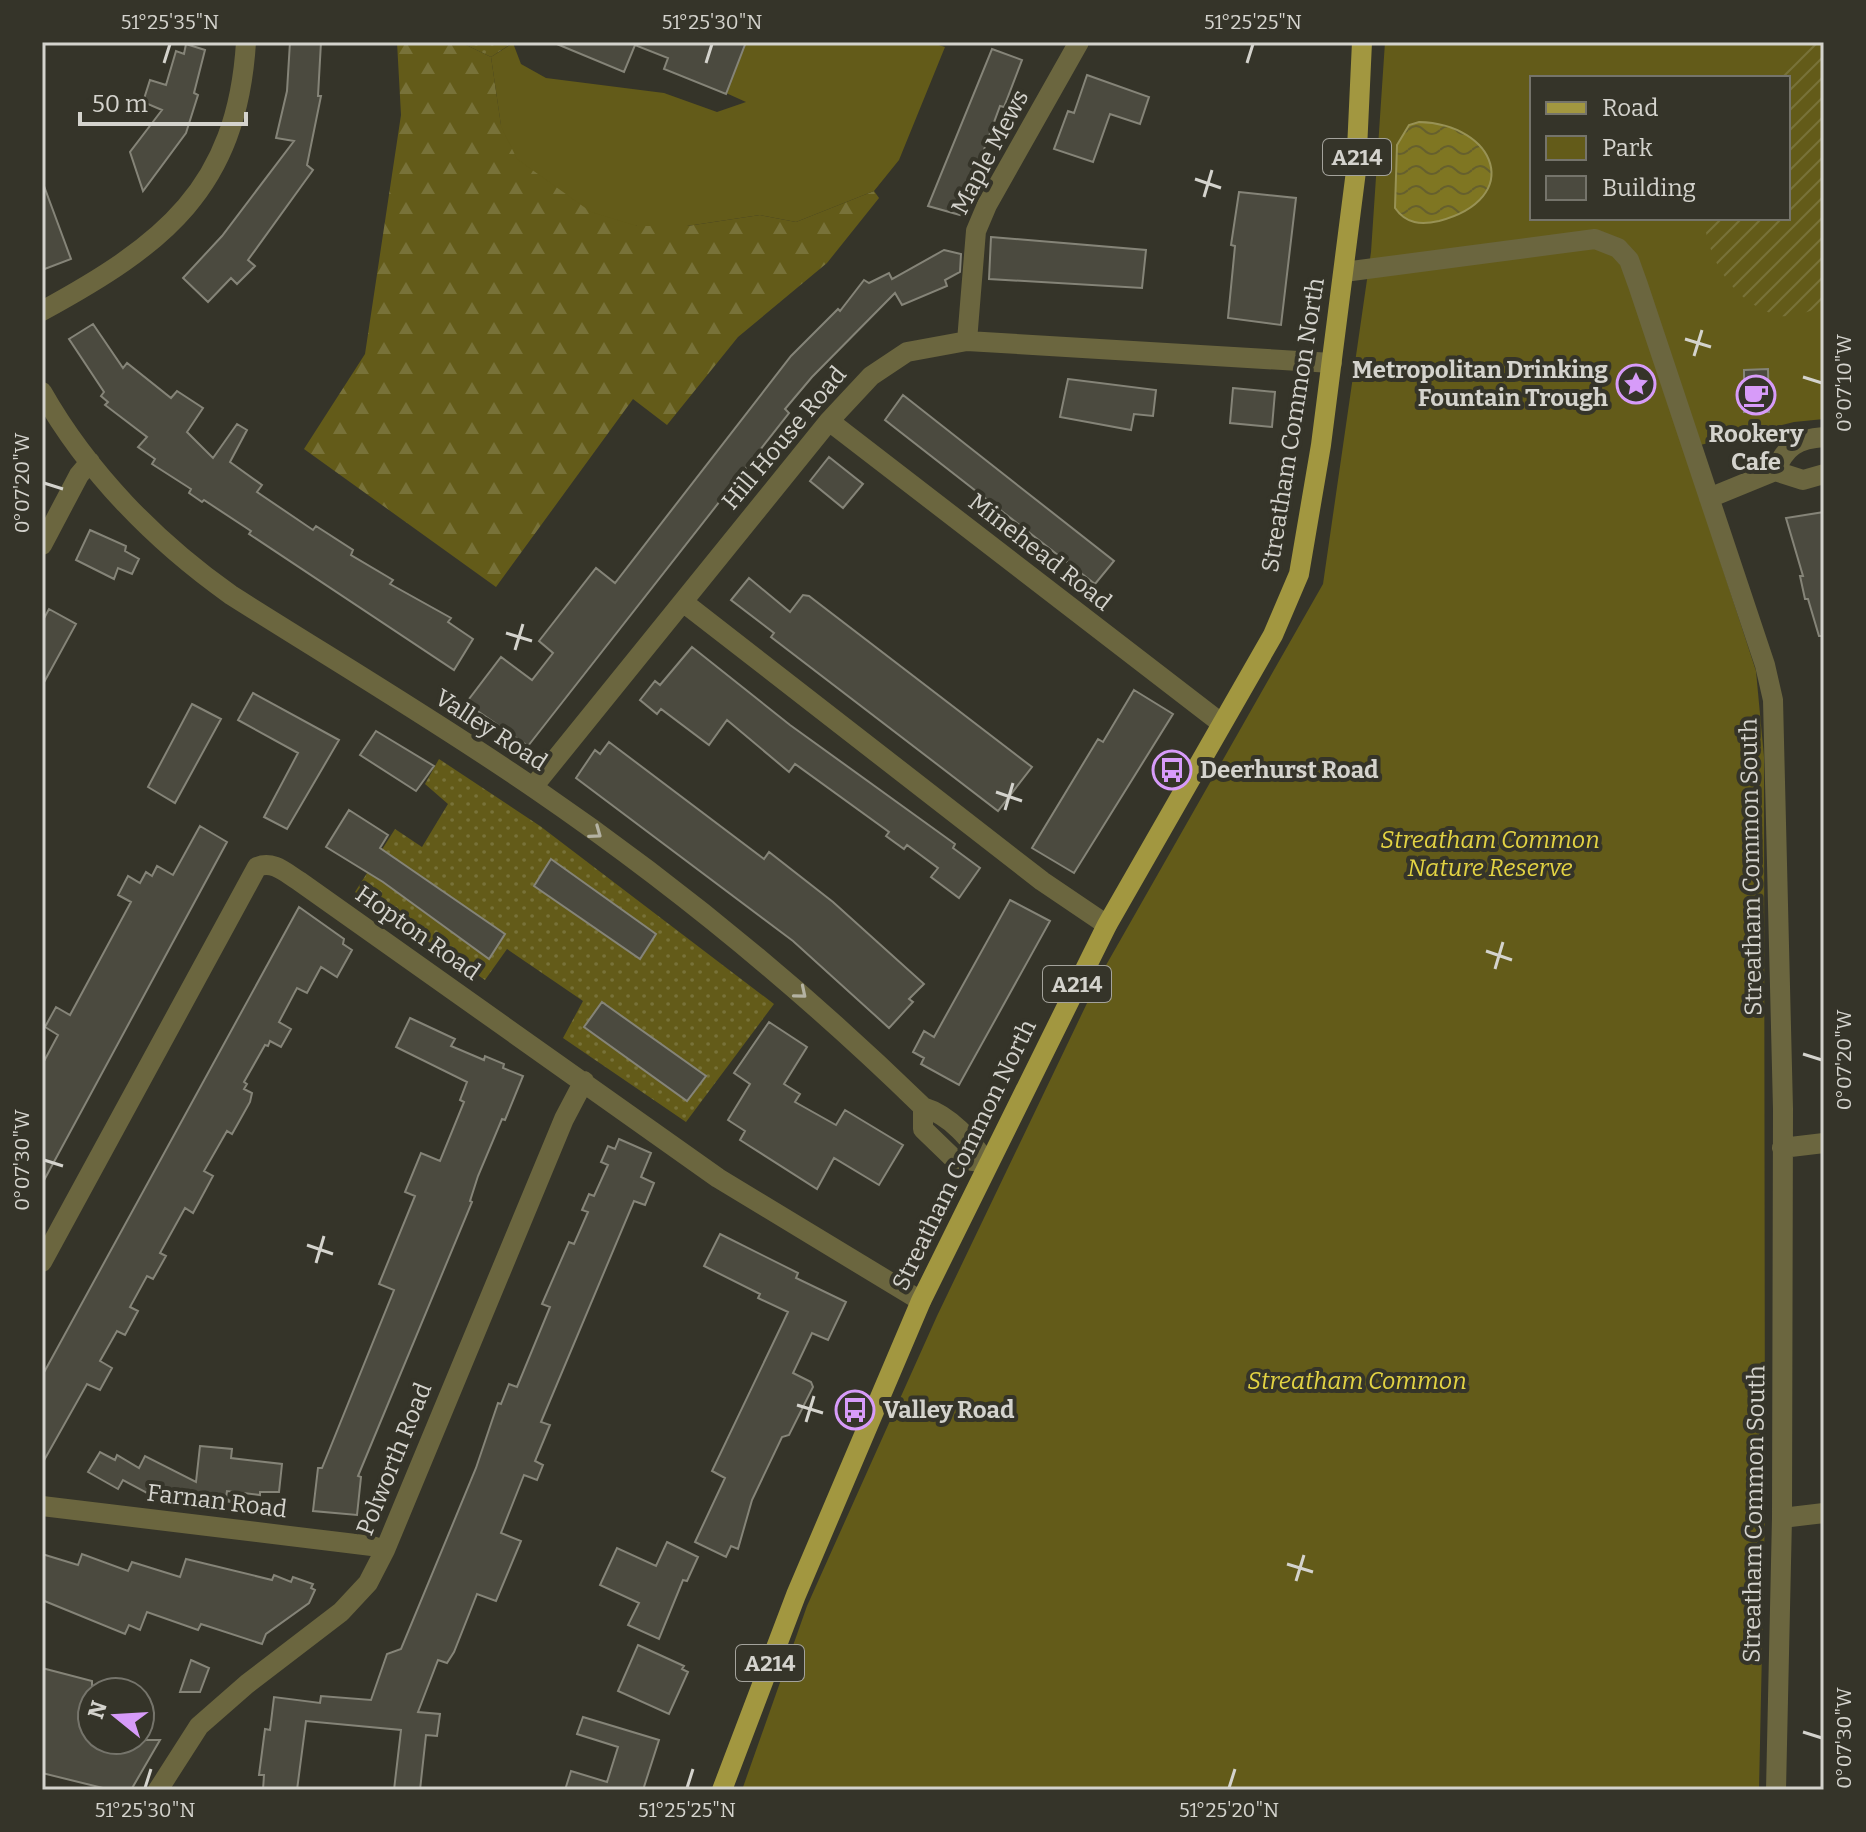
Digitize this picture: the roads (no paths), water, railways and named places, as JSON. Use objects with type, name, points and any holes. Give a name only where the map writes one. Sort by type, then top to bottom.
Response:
[{"type":"main road","name":"Streatham Common North","points":[[722,1790],[802,1580],[921,1301],[1107,925],[1273,635],[1299,574],[1332,363],[1356,171],[1362,42]]},
{"type":"street","points":[[42,311],[128,261],[194,198],[219,161],[229,138],[243,86],[246,42]]},
{"type":"street","name":"Maple Mews","points":[[967,341],[976,231],[987,205],[1079,42]]},
{"type":"street","name":"Streatham Common South","points":[[1344,272],[1552,242],[1595,239],[1618,248],[1629,260],[1765,665],[1773,700],[1782,1148],[1782,1518],[1776,1790]]},
{"type":"street","name":"Hill House Road","points":[[533,787],[829,421],[871,376],[907,352],[967,341],[1332,363]]},
{"type":"street","name":"Valley Road","points":[[42,392],[90,462],[140,519],[215,584],[533,787],[697,907],[839,1026],[923,1107],[937,1112],[964,1133],[987,1163]]},
{"type":"street","name":"Minehead Road","points":[[829,421],[1221,723]]},
{"type":"street","points":[[1709,498],[1775,471],[1791,445],[1802,439],[1824,437]]},
{"type":"street","points":[[42,545],[77,478],[90,462]]},
{"type":"street","points":[[1775,471],[1803,480],[1824,474]]},
{"type":"street","points":[[683,602],[1042,881],[1107,925]]},
{"type":"street","name":"Hopton Road","points":[[42,1262],[257,867],[264,864],[272,865],[299,881],[718,1178],[921,1301]]},
{"type":"street","name":"Polworth Road","points":[[158,1790],[199,1726],[341,1612],[368,1583],[385,1550],[575,1093],[584,1081]]},
{"type":"street","points":[[1782,1148],[1824,1143]]},
{"type":"street","name":"Farnan Road","points":[[42,1506],[385,1550]]},
{"type":"street","points":[[1782,1518],[1824,1513]]},
{"type":"water","points":[[1419,122],[1445,126],[1467,135],[1482,148],[1490,164],[1491,180],[1483,196],[1466,210],[1426,223],[1409,220],[1395,208],[1397,145],[1409,125]]},
{"type":"place","name":"Metropolitan Drinking Fountain Trough","points":[[1636,384]]},
{"type":"place","name":"Rookery Cafe","points":[[1756,395]]},
{"type":"place","name":"Deerhurst Road","points":[[1172,770]]},
{"type":"place","name":"Valley Road","points":[[855,1410]]},
{"type":"park label","name":"Streatham Common Nature Reserve","points":[[1490,854]]},
{"type":"park label","name":"Streatham Common","points":[[1357,1381]]}]
